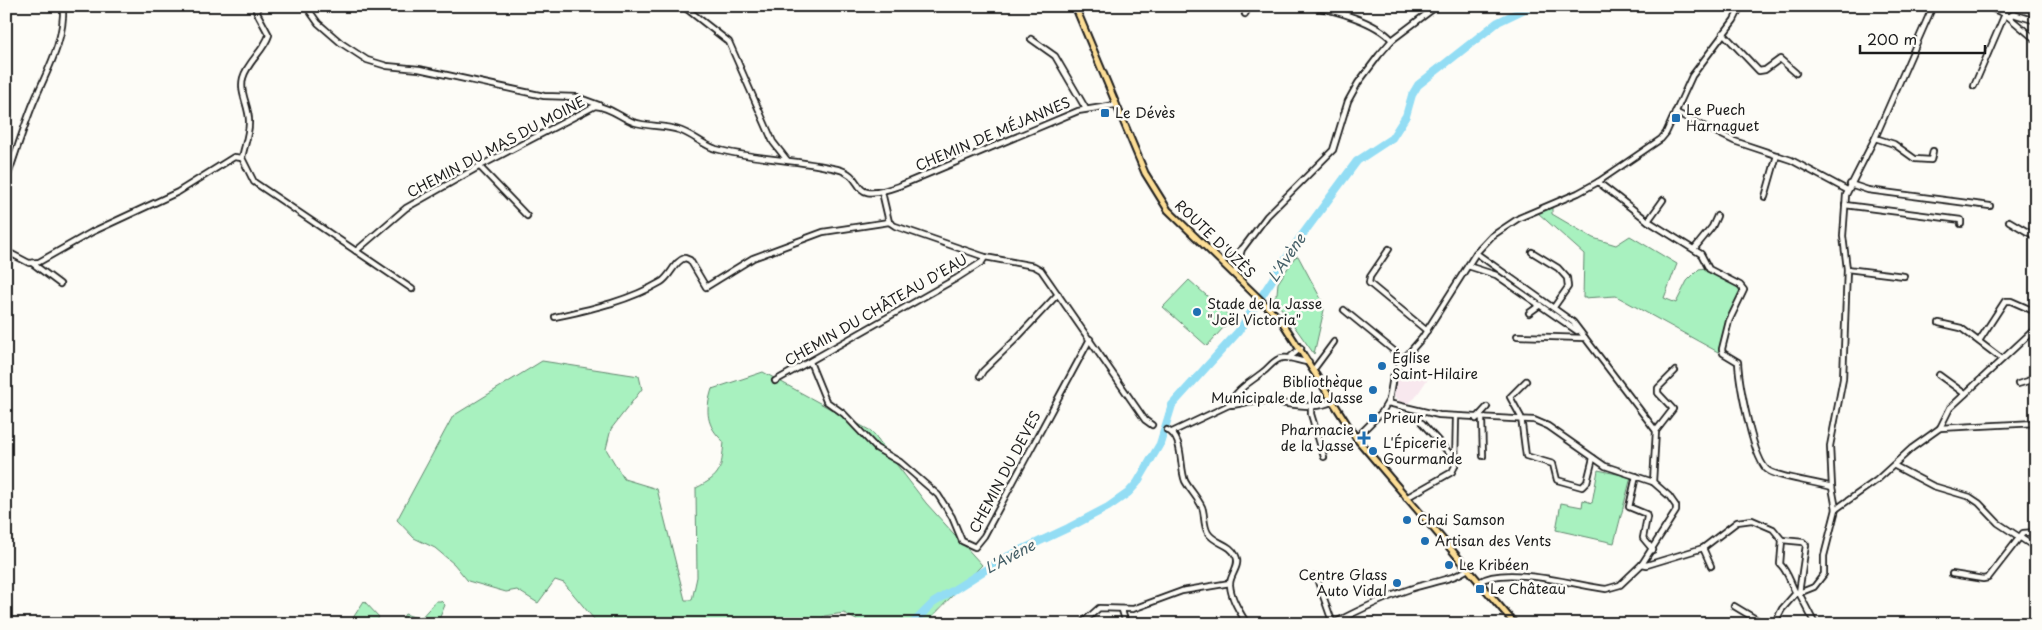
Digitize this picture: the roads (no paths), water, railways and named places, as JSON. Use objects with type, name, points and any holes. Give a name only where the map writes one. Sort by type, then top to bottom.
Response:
[{"type":"main road","name":"ROUTE D'UZÈS","points":[[1075,6],[1115,105],[1155,192],[1174,217],[1269,306],[1301,348],[1356,438],[1515,624]]},
{"type":"street","points":[[6,181],[32,105],[59,44],[62,33],[63,6]]},
{"type":"street","points":[[259,6],[256,11],[268,35],[266,44],[243,76],[241,91],[248,106],[249,124],[242,158],[254,182],[412,289]]},
{"type":"street","points":[[306,6],[318,23],[341,43],[367,60],[386,66],[419,69],[544,96],[578,97],[603,107]]},
{"type":"street","points":[[683,6],[729,42],[773,142],[787,160]]},
{"type":"street","points":[[1245,14],[1250,6]]},
{"type":"street","points":[[1310,6],[1347,14],[1392,40]]},
{"type":"street","points":[[1221,261],[1235,255],[1243,248],[1288,193],[1333,150],[1338,140],[1345,109],[1353,91],[1392,40],[1437,6]]},
{"type":"street","points":[[1356,438],[1382,412],[1388,403],[1395,372],[1427,331],[1476,253],[1492,236],[1519,218],[1578,193],[1598,182],[1661,139],[1692,76],[1741,6]]},
{"type":"street","points":[[1774,624],[1782,609],[1798,593],[1814,588],[1824,574],[1824,556],[1836,509],[1832,487],[1830,441],[1842,386],[1847,269],[1843,236],[1844,205],[1850,184],[1875,138],[1932,6]]},
{"type":"street","points":[[1986,6],[2007,15],[2036,40]]},
{"type":"street","points":[[2007,15],[2013,14],[2036,21]]},
{"type":"street","points":[[1974,86],[2007,15]]},
{"type":"street","points":[[1723,33],[1758,71],[1765,70],[1777,60],[1780,60],[1796,73]]},
{"type":"street","points":[[1031,39],[1055,56],[1086,109]]},
{"type":"street","name":"CHEMIN DE MÉJANNES","points":[[882,192],[1086,109],[1115,105]]},
{"type":"street","name":"CHEMIN DU MAS DU MOINE","points":[[356,251],[406,208],[480,166],[595,106],[603,107],[636,123],[680,130],[713,148],[733,153],[841,169],[854,180],[863,192],[869,194],[882,192]]},
{"type":"street","points":[[1675,112],[1734,141],[1791,160],[1848,190]]},
{"type":"street","points":[[1875,138],[1894,144],[1914,159],[1931,160],[1933,150]]},
{"type":"street","points":[[1765,197],[1777,155]]},
{"type":"street","points":[[32,263],[39,262],[92,232],[178,192],[234,157],[242,158]]},
{"type":"street","points":[[480,166],[528,216]]},
{"type":"street","points":[[1598,182],[1648,221],[1701,254],[1709,269],[1740,285],[1744,290],[1729,321],[1722,349],[1723,353],[1738,362],[1742,397],[1761,464],[1774,473],[1832,487]]},
{"type":"street","points":[[1850,184],[1868,190],[1974,201],[1990,206]]},
{"type":"street","points":[[882,192],[889,222]]},
{"type":"street","points":[[1648,221],[1664,200]]},
{"type":"street","points":[[1844,205],[1961,220],[1960,224]]},
{"type":"street","points":[[1694,249],[1712,227],[1717,216]]},
{"type":"street","points":[[555,317],[618,301],[656,285],[663,281],[680,260],[690,260],[706,287],[753,258],[815,234],[889,222],[895,226],[985,257],[1038,267],[1145,420],[1152,425]]},
{"type":"street","points":[[2009,222],[2036,237]]},
{"type":"street","points":[[1235,274],[1243,248]]},
{"type":"street","points":[[1389,249],[1370,277],[1369,283],[1427,331]]},
{"type":"street","points":[[6,251],[32,263],[60,284]]},
{"type":"street","points":[[1532,252],[1558,268],[1568,278],[1568,287],[1554,306]]},
{"type":"street","points":[[1476,253],[1554,306],[1573,322],[1656,431]]},
{"type":"street","name":"CHEMIN DU CHÂTEAU D'EAU","points":[[775,381],[958,278],[982,262],[985,257]]},
{"type":"street","points":[[1468,266],[1496,276],[1581,332]]},
{"type":"street","points":[[1847,269],[1904,276]]},
{"type":"street","points":[[980,376],[1058,294]]},
{"type":"street","points":[[1979,341],[2005,301],[2011,301],[2036,312]]},
{"type":"street","points":[[1529,313],[1540,306]]},
{"type":"street","points":[[1344,310],[1404,359]]},
{"type":"street","points":[[1939,323],[1961,328],[2002,359]]},
{"type":"street","points":[[1836,509],[1896,466],[1908,452],[1940,428],[1950,408],[2036,328]]},
{"type":"street","points":[[1518,336],[1585,338]]},
{"type":"street","name":"CHEMIN DU DEVES","points":[[810,362],[826,401],[844,414],[876,448],[900,462],[938,495],[952,517],[962,541],[975,547],[984,536],[1090,340]]},
{"type":"street","points":[[1314,369],[1334,342]]},
{"type":"street","points":[[1289,358],[1301,348]]},
{"type":"street","points":[[1229,405],[1232,399],[1249,381],[1262,373],[1277,359],[1289,358],[1309,362]]},
{"type":"street","points":[[1653,482],[1656,431],[1673,409],[1658,393],[1658,388],[1675,370]]},
{"type":"street","points":[[2018,384],[2028,381],[2036,373]]},
{"type":"street","points":[[1939,375],[1965,394]]},
{"type":"street","points":[[1526,381],[1510,397],[1522,420],[1524,453],[1529,458],[1553,464],[1555,478],[1559,482],[1582,487],[1587,482],[1593,458]]},
{"type":"street","points":[[1172,432],[1229,405],[1254,401],[1311,404],[1327,404],[1332,401]]},
{"type":"street","points":[[1388,403],[1456,417],[1534,420],[1548,426],[1605,466],[1653,482],[1669,496],[1676,506],[1676,512],[1653,550],[1642,564],[1620,585],[1606,589],[1536,577],[1488,577],[1479,582]]},
{"type":"street","points":[[1311,404],[1311,414],[1324,457]]},
{"type":"street","points":[[1476,419],[1487,407]]},
{"type":"street","points":[[1406,498],[1452,472],[1455,466],[1456,417]]},
{"type":"street","points":[[1482,419],[1483,456]]},
{"type":"street","points":[[1422,423],[1450,454],[1455,456]]},
{"type":"street","points":[[1940,428],[2014,426],[2036,423]]},
{"type":"street","points":[[1167,430],[1172,432],[1178,440],[1181,470],[1202,507],[1207,532],[1215,540],[1228,545],[1237,558],[1238,562],[1230,584],[1237,606],[1247,624]]},
{"type":"street","points":[[1896,466],[1933,486],[1970,497],[1979,503],[1998,523],[2036,548]]},
{"type":"street","points":[[1636,476],[1630,507],[1646,514],[1642,538],[1653,550]]},
{"type":"street","points":[[1642,564],[1647,565],[1703,548],[1737,522],[1752,520],[1773,529],[1782,540],[1780,564],[1788,572],[1814,624]]},
{"type":"street","points":[[1952,574],[1983,579],[1988,578],[2023,533],[2036,532]]},
{"type":"street","points":[[1782,540],[1803,542],[1806,545],[1798,593]]},
{"type":"street","points":[[1703,548],[1711,566]]},
{"type":"street","points":[[1316,576],[1333,624],[1380,601],[1410,589],[1456,576],[1468,569]]},
{"type":"street","points":[[1081,624],[1099,608],[1108,607],[1122,610],[1182,592],[1230,584]]},
{"type":"street","points":[[1734,606],[1764,624]]},
{"type":"street","points":[[1122,610],[1126,624]]},
{"type":"street","points":[[2032,624],[2036,610]]},
{"type":"waterway","name":"L'Avène","points":[[912,624],[933,603],[1004,558],[1068,528],[1108,507],[1128,493],[1137,483],[1160,444],[1172,405],[1238,332],[1297,242],[1357,161],[1392,138],[1406,116],[1412,95],[1418,85],[1498,22],[1531,6]]},
{"type":"place","name":"Le Dévès","points":[[1105,113]]},
{"type":"place","name":"Le Puech Harnaguet","points":[[1676,118]]},
{"type":"place","name":"Stade de la Jasse \"Joël Victoria\"","points":[[1197,312]]},
{"type":"place","name":"Église Saint-Hilaire","points":[[1382,366]]},
{"type":"place","name":"Bibliothèque Municipale de la Jasse","points":[[1373,390]]},
{"type":"place","name":"Prieur","points":[[1373,418]]},
{"type":"place","name":"Pharmacie de la Jasse","points":[[1364,438]]},
{"type":"place","name":"L'Épicerie Gourmande","points":[[1373,451]]},
{"type":"place","name":"Chai Samson","points":[[1407,520]]},
{"type":"place","name":"Artisan des Vents","points":[[1425,541]]},
{"type":"place","name":"Le Kribéen","points":[[1449,565]]},
{"type":"place","name":"Centre Glass Auto Vidal","points":[[1397,583]]},
{"type":"place","name":"Le Château","points":[[1480,589]]}]
